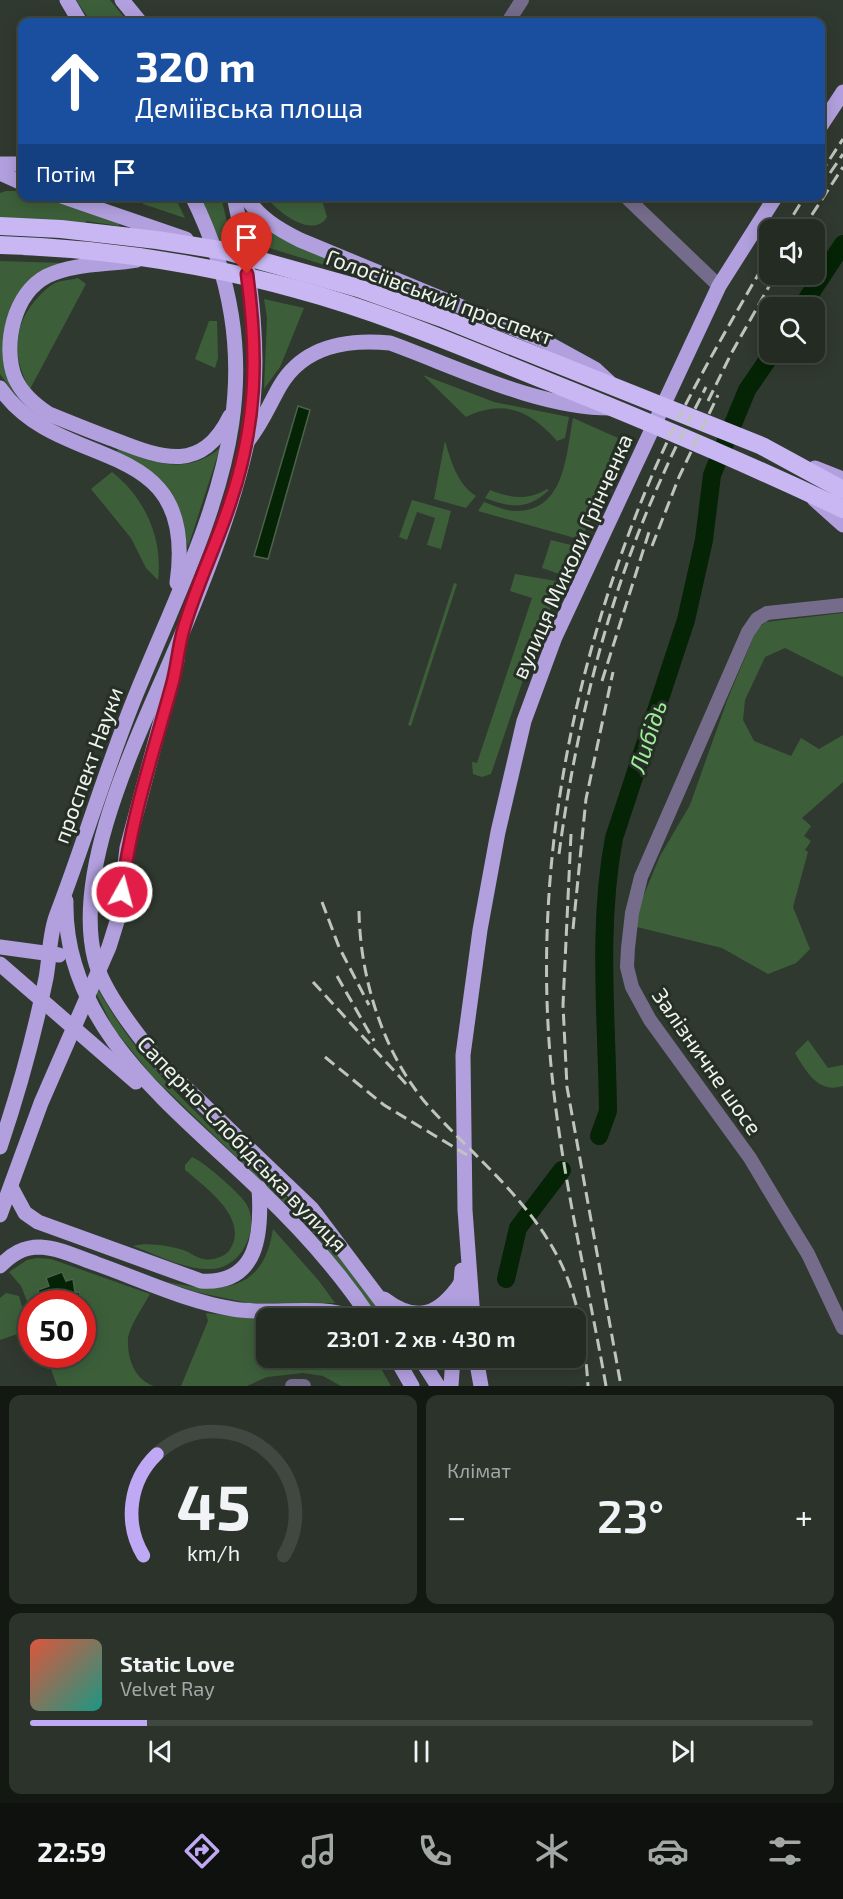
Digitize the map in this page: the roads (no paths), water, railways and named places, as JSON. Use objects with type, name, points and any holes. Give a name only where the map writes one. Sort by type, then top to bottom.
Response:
[{"type":"highway","name":"Голосіївський проспект","points":[[0,226],[61,229],[226,251],[394,299],[762,446],[843,490]]},
{"type":"highway","name":"Голосіївський проспект","points":[[0,245],[56,247],[146,258],[295,288],[350,305],[616,408],[754,467],[843,509]]},
{"type":"main road","points":[[67,0],[78,18]]},
{"type":"main road","points":[[122,0],[137,18]]},
{"type":"main road","points":[[825,119],[843,92]]},
{"type":"main road","points":[[0,164],[18,164]]},
{"type":"main road","points":[[0,172],[18,182]]},
{"type":"main road","points":[[0,185],[18,184]]},
{"type":"main road","points":[[76,201],[226,251]]},
{"type":"main road","name":"проспект Науки","points":[[0,1147],[23,1079],[56,916],[67,892],[116,744],[174,606],[216,497],[236,404],[235,332],[227,289],[213,243],[194,201]]},
{"type":"main road","points":[[235,201],[255,335],[254,387],[247,441]]},
{"type":"main road","points":[[248,201],[270,225],[300,240],[544,341],[595,369],[614,386]]},
{"type":"main road","name":"вулиця Миколи Грінченка","points":[[472,1308],[465,1210],[463,1055],[482,919],[498,832],[525,721],[555,637],[719,286],[773,201]]},
{"type":"main road","points":[[146,258],[106,266],[81,266],[47,276],[35,284],[25,296],[16,315],[10,340],[11,363],[16,380],[34,404],[49,414],[163,458],[191,455],[216,439],[236,404]]},
{"type":"main road","points":[[247,441],[260,427],[279,387],[294,368],[324,347],[342,342],[366,340],[390,343],[554,401],[586,408],[616,408]]},
{"type":"main road","points":[[0,388],[27,419],[45,430],[133,466],[151,478],[161,490],[173,515],[180,543],[174,606]]},
{"type":"main road","name":"проспект Науки","points":[[95,961],[90,930],[90,905],[98,854],[139,733],[183,631],[231,501],[247,441]]},
{"type":"main road","points":[[792,462],[824,470],[843,479]]},
{"type":"main road","points":[[805,491],[843,525]]},
{"type":"main road","name":"проспект Науки","points":[[0,1215],[41,1103],[109,947],[119,915],[127,849],[172,683],[183,631]]},
{"type":"main road","name":"Саперно-Слобідська вулиця","points":[[67,892],[66,917],[72,956],[82,986],[115,1043],[160,1097],[259,1188],[318,1249],[362,1308]]},
{"type":"main road","points":[[0,947],[95,961]]},
{"type":"main road","name":"Саперно-Слобідська вулиця","points":[[95,961],[125,1016],[161,1064],[312,1209],[387,1308]]},
{"type":"main road","points":[[0,964],[135,1082],[160,1097]]},
{"type":"main road","points":[[13,1181],[25,1213],[38,1222],[201,1281],[214,1282],[236,1273],[255,1251],[261,1214],[259,1188]]},
{"type":"main road","name":"вулиця Миколи Грінченка","points":[[459,1308],[465,1210]]},
{"type":"main road","points":[[0,1266],[10,1256],[23,1250],[52,1248],[210,1304],[256,1311]]},
{"type":"main road","points":[[376,1293],[403,1310],[422,1312],[444,1305],[461,1283]]},
{"type":"main road","points":[[402,1368],[412,1386]]},
{"type":"main road","points":[[426,1368],[438,1386]]},
{"type":"main road","points":[[451,1386],[452,1368]]},
{"type":"main road","points":[[478,1368],[481,1386]]},
{"type":"street","points":[[511,18],[522,0]]},
{"type":"street","points":[[630,201],[719,286]]},
{"type":"street","name":"Залізничне шосе","points":[[843,605],[767,613],[757,619],[748,632],[641,877],[632,913],[627,966],[632,987],[650,1020],[750,1158],[808,1254],[843,1328]]},
{"type":"street","points":[[292,1386],[304,1386]]},
{"type":"waterway","name":"Либідь","points":[[808,297],[843,244]]},
{"type":"waterway","name":"Либідь","points":[[599,1136],[608,1111],[604,940],[614,838],[686,620],[704,540],[712,475],[747,390],[765,363]]},
{"type":"waterway","name":"Либідь","points":[[506,1279],[518,1228],[562,1170]]},
{"type":"railway","points":[[825,166],[843,139]]},
{"type":"railway","points":[[830,173],[843,154]]},
{"type":"railway","points":[[825,195],[843,167]]},
{"type":"railway","points":[[791,219],[802,201]]},
{"type":"railway","points":[[809,219],[821,201]]},
{"type":"railway","points":[[606,1386],[565,1171],[549,1041],[547,969],[549,898],[555,828],[566,757],[581,688],[622,552],[648,485],[675,426],[759,273]]},
{"type":"railway","points":[[708,401],[731,354],[770,285]]},
{"type":"railway","points":[[559,854],[585,710],[610,614],[643,522],[672,454],[706,387]]},
{"type":"railway","points":[[652,546],[679,477],[718,395]]},
{"type":"railway","points":[[602,681],[649,532]]},
{"type":"railway","points":[[573,929],[586,799],[613,672]]},
{"type":"railway","points":[[571,834],[563,1005],[567,1087],[621,1386]]},
{"type":"railway","points":[[322,902],[339,947],[369,1005]]},
{"type":"railway","points":[[359,911],[360,937],[370,990],[378,1016],[400,1066],[431,1109],[513,1193],[542,1230],[554,1250],[575,1299],[585,1351],[588,1386]]},
{"type":"railway","points":[[337,976],[374,1041]]},
{"type":"railway","points":[[313,982],[408,1086]]},
{"type":"railway","points":[[325,1057],[384,1105],[467,1155]]}]
